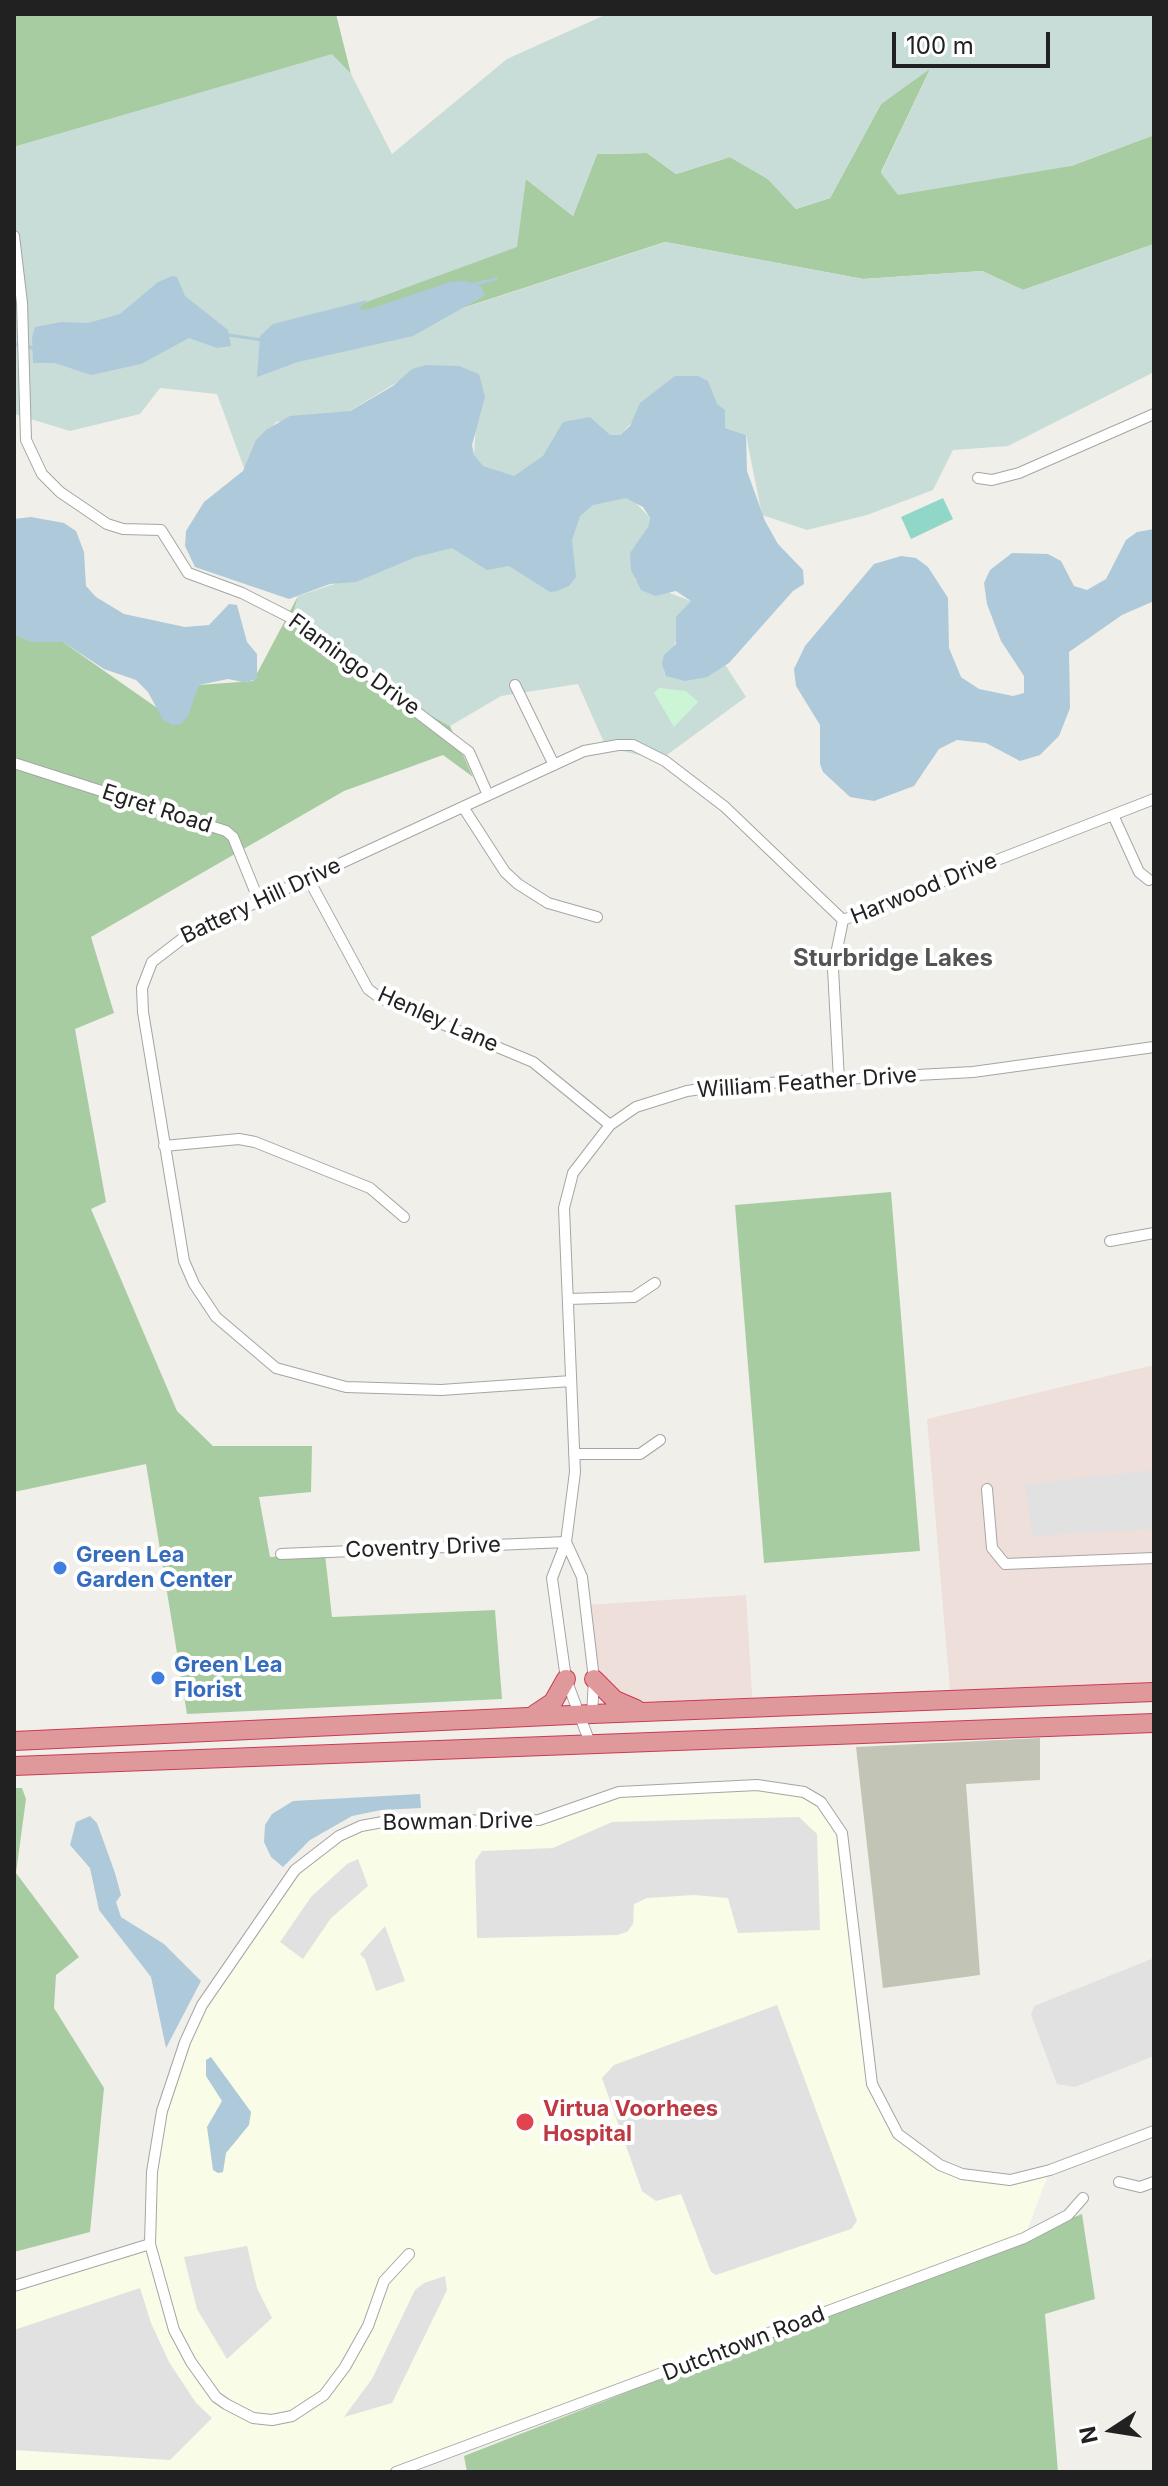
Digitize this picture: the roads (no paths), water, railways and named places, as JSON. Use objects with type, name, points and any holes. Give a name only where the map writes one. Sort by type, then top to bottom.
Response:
[{"type":"highway","points":[[531,1716],[553,1702],[566,1679]]},
{"type":"highway","points":[[594,1679],[615,1700],[642,1711]]},
{"type":"highway","points":[[14,1741],[642,1711],[1154,1692]]},
{"type":"highway","points":[[14,1766],[1154,1723]]},
{"type":"street","name":"Flamingo Drive","points":[[14,236],[22,303],[26,440],[42,474],[60,492],[107,524],[123,529],[161,530],[188,573],[242,593],[299,622],[469,752],[488,795]]},
{"type":"street","points":[[978,478],[992,480],[1019,473],[1154,414]]},
{"type":"street","points":[[515,685],[554,765]]},
{"type":"street","name":"Battery Hill Drive","points":[[571,1381],[441,1390],[346,1387],[276,1368],[216,1317],[194,1284],[184,1261],[148,1057],[142,988],[152,962],[167,947],[308,878],[584,751],[618,745],[633,745],[665,761],[725,807],[843,920]]},
{"type":"street","name":"Egret Road","points":[[14,763],[226,831],[233,837],[259,901]]},
{"type":"street","name":"Harwood Drive","points":[[839,1080],[833,969],[843,920],[1154,799]]},
{"type":"street","points":[[463,807],[505,872],[518,884],[548,903],[597,917]]},
{"type":"street","points":[[1113,815],[1139,872],[1149,880]]},
{"type":"street","name":"Henley Lane","points":[[308,878],[368,989],[380,998],[533,1062],[568,1087],[610,1125]]},
{"type":"street","name":"William Feather Drive","points":[[586,1714],[566,1679],[552,1578],[566,1542],[574,1454],[564,1208],[573,1173],[610,1125],[636,1107],[687,1091],[973,1072],[1154,1047]]},
{"type":"street","points":[[164,1146],[239,1139],[255,1142],[370,1188],[404,1217]]},
{"type":"street","points":[[1110,1241],[1154,1233]]},
{"type":"street","points":[[568,1299],[634,1297],[655,1283]]},
{"type":"street","points":[[574,1454],[640,1454],[660,1440]]},
{"type":"street","points":[[987,1489],[992,1548],[1005,1564],[1154,1558]]},
{"type":"street","name":"William Feather Drive","points":[[566,1542],[582,1577],[594,1679],[586,1714],[590,1743]]},
{"type":"street","name":"Coventry Drive","points":[[281,1554],[566,1542]]},
{"type":"street","points":[[99,1738],[99,1763]]},
{"type":"street","name":"Bowman Drive","points":[[409,2254],[384,2281],[368,2326],[345,2367],[324,2395],[292,2416],[272,2420],[253,2418],[216,2397],[191,2362],[170,2318],[150,2244],[156,2141],[181,2052],[218,1978],[295,1870],[317,1850],[361,1826],[409,1820],[539,1820],[619,1792],[782,1787],[804,1792],[821,1802],[842,1833],[872,2084],[898,2134],[920,2153],[962,2174],[1010,2180],[1050,2170],[1154,2131]]},
{"type":"street","points":[[1119,2182],[1140,2187],[1154,2182]]},
{"type":"street","name":"Dutchtown Road","points":[[396,2472],[717,2355],[1024,2238],[1068,2215],[1083,2198]]},
{"type":"street","points":[[14,2286],[150,2244]]},
{"type":"waterway","points":[[471,285],[496,279]]},
{"type":"waterway","points":[[229,335],[262,340]]},
{"type":"waterway","points":[[14,344],[34,348]]},
{"type":"place","name":"Green Lea Garden Center","points":[[60,1568]]},
{"type":"place","name":"Green Lea Florist","points":[[158,1678]]},
{"type":"place","name":"Virtua Voorhees Hospital","points":[[525,2122]]},
{"type":"district","name":"Sturbridge Lakes","points":[[893,959]]}]
